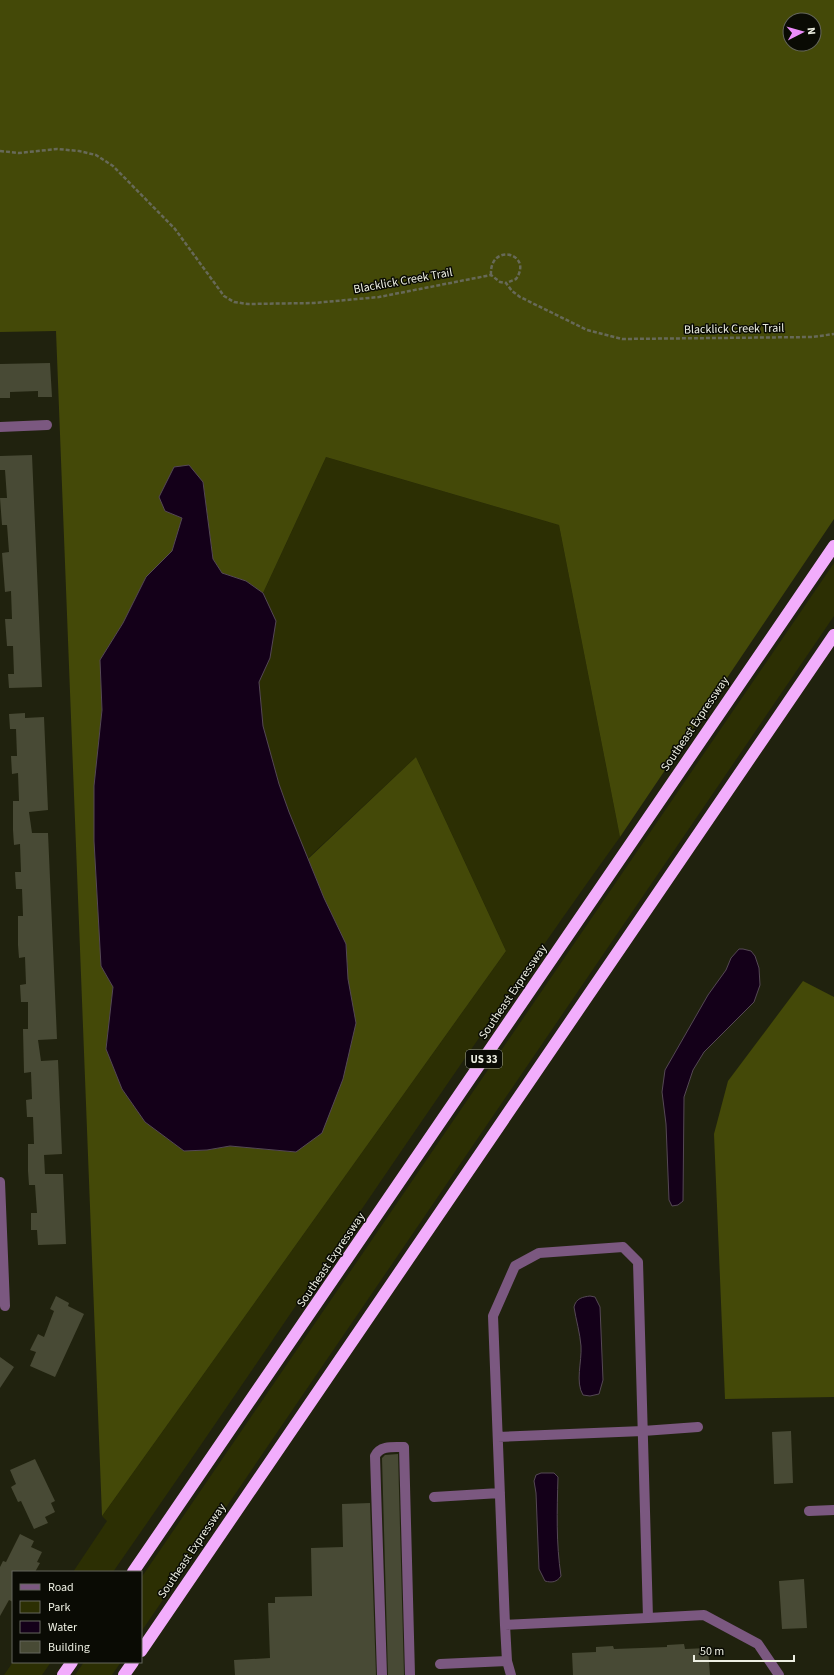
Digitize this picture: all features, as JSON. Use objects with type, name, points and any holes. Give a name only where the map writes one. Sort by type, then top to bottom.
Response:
[{"type":"highway","name":"Southeast Expressway","points":[[134,1571],[834,546]]},
{"type":"highway","name":"Southeast Expressway","points":[[142,1650],[834,635]]},
{"type":"highway","points":[[63,1675],[71,1663]]},
{"type":"highway","points":[[124,1675],[132,1663]]},
{"type":"street","points":[[0,427],[47,425]]},
{"type":"street","points":[[0,1182],[5,1306]]},
{"type":"street","points":[[511,1675],[507,1661],[505,1625],[493,1316],[515,1266],[540,1253],[623,1247],[638,1262],[648,1618]]},
{"type":"street","points":[[498,1437],[698,1427]]},
{"type":"street","points":[[382,1675],[375,1456],[381,1448],[404,1447],[410,1675]]},
{"type":"street","points":[[434,1497],[500,1493]]},
{"type":"street","points":[[809,1511],[834,1510]]},
{"type":"street","points":[[505,1625],[704,1615],[758,1644],[779,1675]]},
{"type":"street","points":[[440,1664],[507,1661]]},
{"type":"path","name":"Blacklick Creek Trail","points":[[0,151],[19,153],[57,149],[79,151],[96,155],[113,166],[176,229],[224,296],[234,302],[248,304],[314,303],[380,297],[491,275],[500,282],[506,283],[512,291],[526,300],[588,330],[622,339],[812,337],[834,334]]},
{"type":"path","points":[[491,275],[496,258],[504,254],[512,256],[519,262],[520,271],[516,279],[506,283]]},
{"type":"green space","points":[[0,0],[834,0],[834,519],[620,837],[559,525],[326,457],[263,593],[246,581],[222,573],[213,559],[203,482],[165,511],[182,518],[172,551],[146,577],[123,623],[100,660],[102,710],[94,786],[94,841],[101,966],[113,987],[106,1049],[122,1089],[145,1122],[184,1151],[207,1150],[230,1146],[296,1152],[348,979],[346,944],[324,898],[308,859],[416,757],[506,951],[102,1516],[56,331],[0,332]]},
{"type":"green space","points":[[326,457],[559,525],[620,837],[428,1112],[114,1571],[74,1571],[107,1521],[102,1516],[506,951],[416,757],[307,859],[279,784],[263,726],[259,682],[270,658],[276,621],[263,593]]},
{"type":"green space","points":[[834,563],[834,616],[142,1631],[142,1577]]},
{"type":"green space","points":[[803,981],[834,997],[834,1397],[725,1399],[714,1134],[728,1081]]},
{"type":"green space","points":[[12,1663],[50,1663],[42,1675],[4,1675]]},
{"type":"green space","points":[[83,1663],[120,1663],[112,1675],[75,1675]]},
{"type":"water","points":[[189,465],[203,482],[213,559],[222,573],[246,581],[263,593],[276,621],[270,658],[259,682],[263,726],[279,784],[289,812],[324,898],[346,944],[348,979],[356,1023],[343,1079],[322,1133],[296,1152],[230,1146],[207,1150],[184,1151],[145,1122],[122,1089],[106,1049],[113,987],[101,966],[94,841],[94,786],[102,710],[100,660],[123,623],[146,577],[172,551],[182,518],[165,511],[159,497],[174,467]]},
{"type":"water","points":[[739,949],[751,951],[755,956],[759,968],[760,985],[754,1002],[704,1052],[693,1070],[684,1097],[683,1201],[678,1205],[672,1206],[669,1200],[666,1124],[662,1092],[665,1070],[708,995],[726,970],[731,958]]},
{"type":"water","points":[[590,1296],[595,1297],[600,1307],[603,1380],[599,1394],[590,1396],[583,1395],[579,1384],[581,1346],[574,1307],[578,1300]]},
{"type":"water","points":[[541,1473],[554,1473],[558,1477],[557,1515],[559,1564],[561,1576],[558,1580],[552,1582],[545,1581],[539,1569],[536,1493],[534,1481],[536,1475]]},
{"type":"building","points":[[50,363],[52,397],[38,397],[38,391],[10,392],[10,398],[0,398],[0,364]]},
{"type":"building","points":[[32,455],[42,687],[9,688],[8,674],[14,674],[13,646],[7,646],[5,619],[12,619],[11,591],[5,592],[2,553],[9,552],[7,525],[2,525],[0,498],[7,498],[5,470],[0,470],[0,456]]},
{"type":"building","points":[[25,713],[25,718],[44,717],[48,810],[29,812],[32,833],[48,833],[57,1039],[38,1040],[41,1061],[58,1060],[62,1154],[44,1155],[45,1174],[63,1174],[66,1244],[38,1245],[37,1230],[31,1230],[31,1213],[37,1213],[35,1185],[29,1185],[28,1171],[28,1144],[34,1144],[33,1117],[27,1117],[26,1100],[32,1099],[31,1072],[24,1073],[23,1029],[28,1029],[28,1002],[21,1002],[20,985],[26,984],[25,957],[19,958],[18,945],[18,916],[23,916],[22,889],[16,889],[15,872],[21,872],[20,844],[14,845],[13,830],[13,801],[19,801],[18,773],[12,774],[11,756],[17,756],[16,729],[10,729],[9,714]]},
{"type":"building","points":[[56,1296],[69,1303],[68,1306],[84,1314],[55,1377],[30,1366],[36,1352],[30,1350],[38,1334],[44,1337],[54,1311],[50,1309]]},
{"type":"building","points":[[0,1357],[14,1367],[0,1388]]},
{"type":"building","points":[[791,1431],[793,1483],[774,1484],[772,1432]]},
{"type":"building","points":[[398,1454],[404,1675],[388,1675],[382,1458],[385,1455]]},
{"type":"building","points":[[35,1459],[55,1501],[51,1503],[55,1512],[45,1517],[48,1523],[34,1529],[21,1501],[18,1502],[11,1487],[16,1484],[10,1470]]},
{"type":"building","points":[[370,1503],[376,1675],[235,1675],[234,1660],[270,1658],[268,1603],[275,1603],[275,1597],[312,1596],[311,1548],[343,1547],[342,1504]]},
{"type":"building","points":[[20,1534],[34,1541],[31,1547],[42,1552],[37,1562],[40,1563],[36,1571],[12,1571],[12,1602],[9,1600],[0,1616],[0,1567],[3,1561],[6,1562]]},
{"type":"building","points":[[804,1579],[807,1628],[782,1629],[779,1581]]},
{"type":"building","points":[[684,1644],[685,1649],[708,1648],[710,1675],[573,1675],[572,1653],[596,1652],[596,1647],[613,1646],[614,1649],[667,1647],[667,1645]]}]
